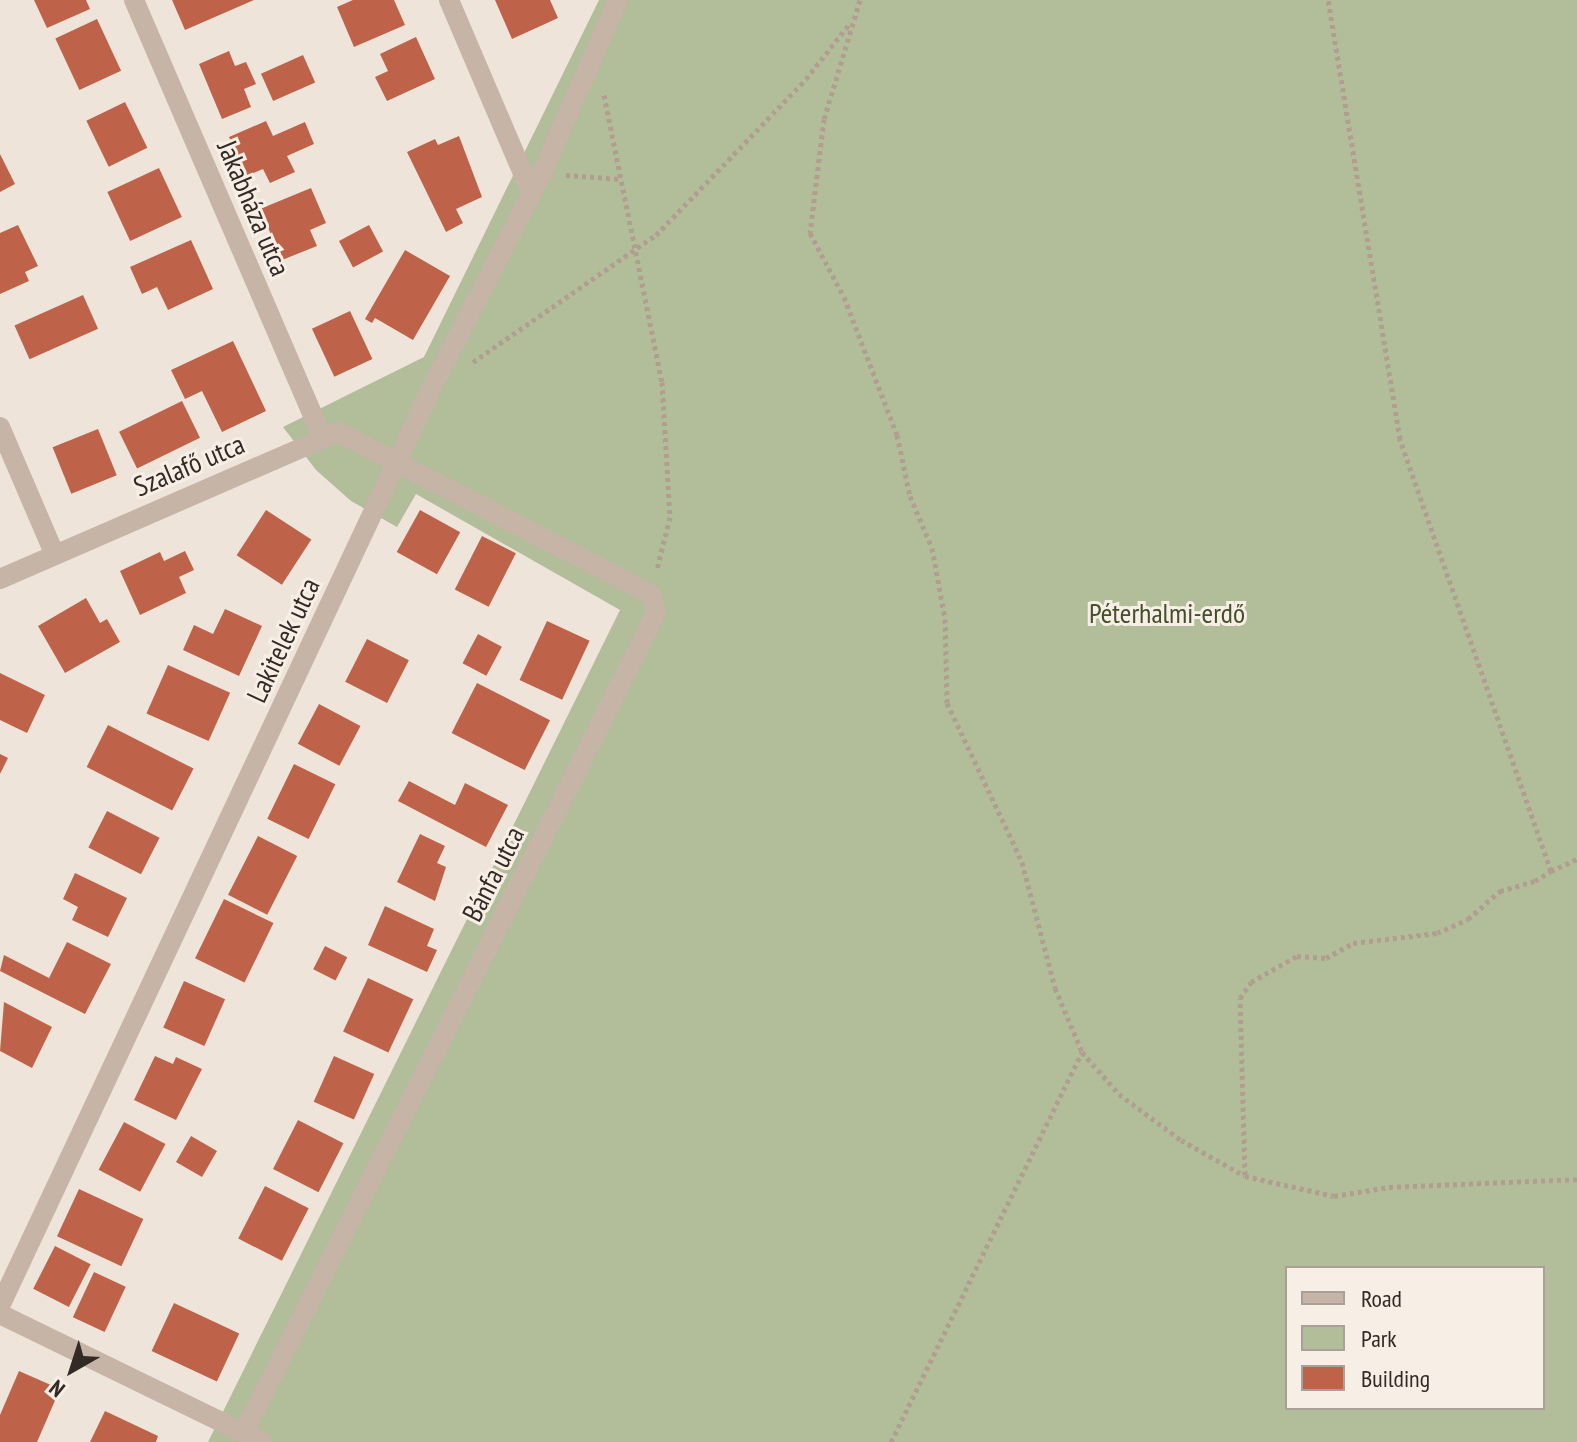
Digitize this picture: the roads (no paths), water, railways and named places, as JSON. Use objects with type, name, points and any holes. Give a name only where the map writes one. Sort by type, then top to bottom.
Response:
[{"type":"street","name":"Jakabháza utca","points":[[134,0],[323,438]]},
{"type":"street","points":[[449,0],[531,192]]},
{"type":"street","name":"Lakitelek utca","points":[[0,1306],[399,461],[542,173],[618,0]]},
{"type":"street","points":[[0,427],[54,553]]},
{"type":"street","name":"Szalafő utca","points":[[0,579],[338,432],[399,461]]},
{"type":"street","name":"Bánfa utca","points":[[244,1432],[656,613],[651,594],[399,461]]},
{"type":"street","points":[[0,1314],[263,1442]]},
{"type":"park label","name":"Péterhalmi-erdő","points":[[1167,613]]}]
